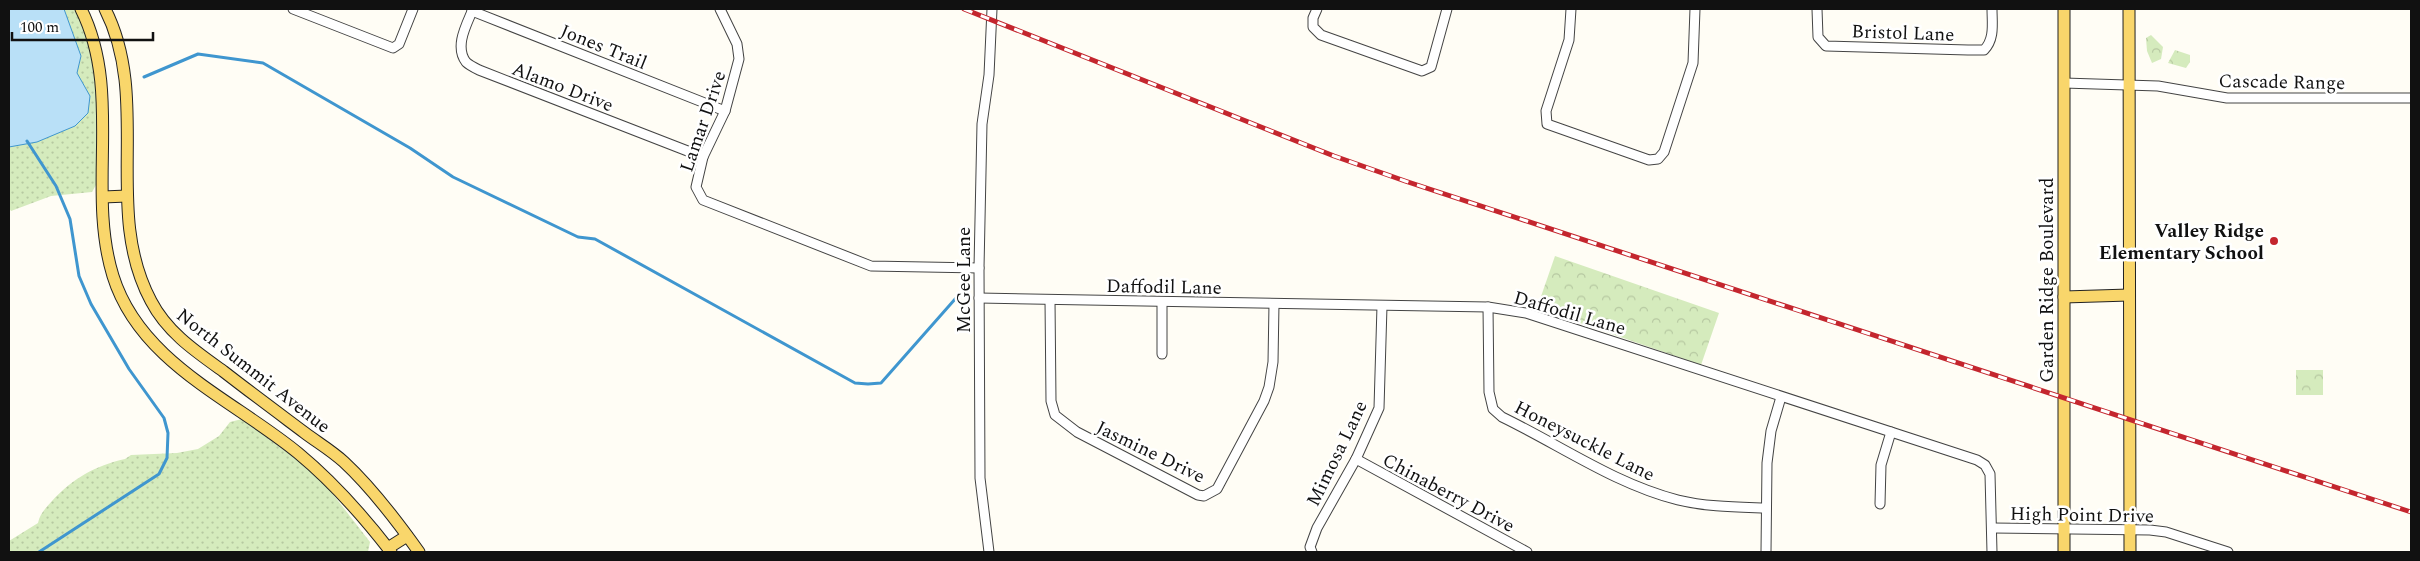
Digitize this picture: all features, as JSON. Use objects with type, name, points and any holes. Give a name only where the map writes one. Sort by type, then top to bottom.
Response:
[{"type":"main road","name":"North Summit Avenue","points":[[82,9],[99,59],[104,95],[103,197],[107,245],[113,277],[128,309],[153,343],[174,363],[298,453],[349,502],[389,550]]},
{"type":"main road","name":"North Summit Avenue","points":[[107,9],[119,41],[125,74],[128,110],[127,196],[131,244],[138,270],[150,299],[164,322],[189,346],[344,462],[419,552]]},
{"type":"main road","points":[[88,22],[107,9]]},
{"type":"main road","name":"Garden Ridge Boulevard","points":[[2064,9],[2064,552]]},
{"type":"main road","points":[[2129,9],[2130,552]]},
{"type":"main road","points":[[103,197],[127,196]]},
{"type":"main road","points":[[2064,297],[2129,296]]},
{"type":"main road","points":[[231,404],[244,387]]},
{"type":"main road","points":[[389,550],[407,536]]},
{"type":"street","points":[[293,9],[313,12],[393,48],[399,44],[413,9]]},
{"type":"street","name":"Lamar Drive","points":[[720,9],[737,44],[739,59],[725,111],[703,157],[696,187],[703,200],[871,266],[979,268]]},
{"type":"street","name":"McGee Lane","points":[[989,552],[980,478],[979,268],[982,124],[989,75],[992,9]]},
{"type":"street","points":[[1317,9],[1313,18],[1313,27],[1321,35],[1422,70],[1431,67],[1447,9]]},
{"type":"street","points":[[1571,9],[1569,40],[1546,111],[1546,124],[1649,160],[1658,159],[1664,152],[1693,63],[1695,9]]},
{"type":"street","name":"Bristol Lane","points":[[1816,9],[1816,27],[1824,45],[1968,50],[1986,48],[1991,39],[1992,9]]},
{"type":"street","name":"Jones Trail","points":[[472,10],[725,111]]},
{"type":"street","name":"Alamo Drive","points":[[472,10],[462,36],[461,50],[466,62],[479,70],[703,157]]},
{"type":"street","name":"Cascade Range","points":[[2064,83],[2168,87],[2227,98],[2411,98]]},
{"type":"street","name":"Daffodil Lane","points":[[979,298],[1488,307],[1526,314],[1977,460],[1985,466],[1990,474],[1992,483],[1992,552]]},
{"type":"street","name":"Jasmine Drive","points":[[1050,300],[1051,401],[1055,415],[1077,432],[1198,495],[1204,496],[1217,489],[1264,401],[1274,362],[1274,304]]},
{"type":"street","points":[[1162,302],[1162,354]]},
{"type":"street","name":"Mimosa Lane","points":[[1312,552],[1310,547],[1317,528],[1356,459],[1379,408],[1382,306]]},
{"type":"street","name":"Honeysuckle Lane","points":[[1488,307],[1490,392],[1494,409],[1502,417],[1607,472],[1649,491],[1700,504],[1766,508]]},
{"type":"street","points":[[1766,552],[1766,508],[1771,431],[1781,397]]},
{"type":"street","points":[[1880,504],[1881,465],[1891,432]]},
{"type":"street","name":"Chinaberry Drive","points":[[1356,459],[1527,552]]},
{"type":"street","name":"High Point Drive","points":[[1992,528],[2166,532],[2213,550],[2228,552]]},
{"type":"green space","points":[[9,9],[74,9],[86,31],[99,83],[96,185],[92,192],[51,196],[11,211],[9,208]]},
{"type":"green space","points":[[2151,35],[2163,47],[2161,59],[2152,63],[2147,51],[2146,38]]},
{"type":"green space","points":[[2175,50],[2190,55],[2190,62],[2186,68],[2168,63]]},
{"type":"green space","points":[[1555,256],[1719,313],[1701,365],[1537,308]]},
{"type":"green space","points":[[2296,370],[2323,370],[2323,395],[2296,395]]},
{"type":"green space","points":[[242,419],[296,459],[325,484],[370,542],[368,552],[9,552],[9,541],[38,523],[42,513],[52,501],[76,479],[94,469],[125,459],[131,455],[177,453],[198,449],[219,436],[230,422]]},
{"type":"water","points":[[9,9],[64,9],[81,56],[77,73],[90,96],[88,113],[75,126],[37,142],[9,147]]},
{"type":"waterway","points":[[144,77],[198,54],[263,63],[410,148],[453,177],[578,237],[595,239],[855,383],[881,383],[956,298]]},
{"type":"waterway","points":[[27,141],[56,186],[70,219],[79,276],[91,304],[129,369],[164,418],[168,433],[167,458],[159,474],[39,552]]},
{"type":"railway","points":[[964,9],[1334,156],[1405,181],[2411,512]]},
{"type":"place","name":"Valley Ridge Elementary School","points":[[2274,241]]}]
